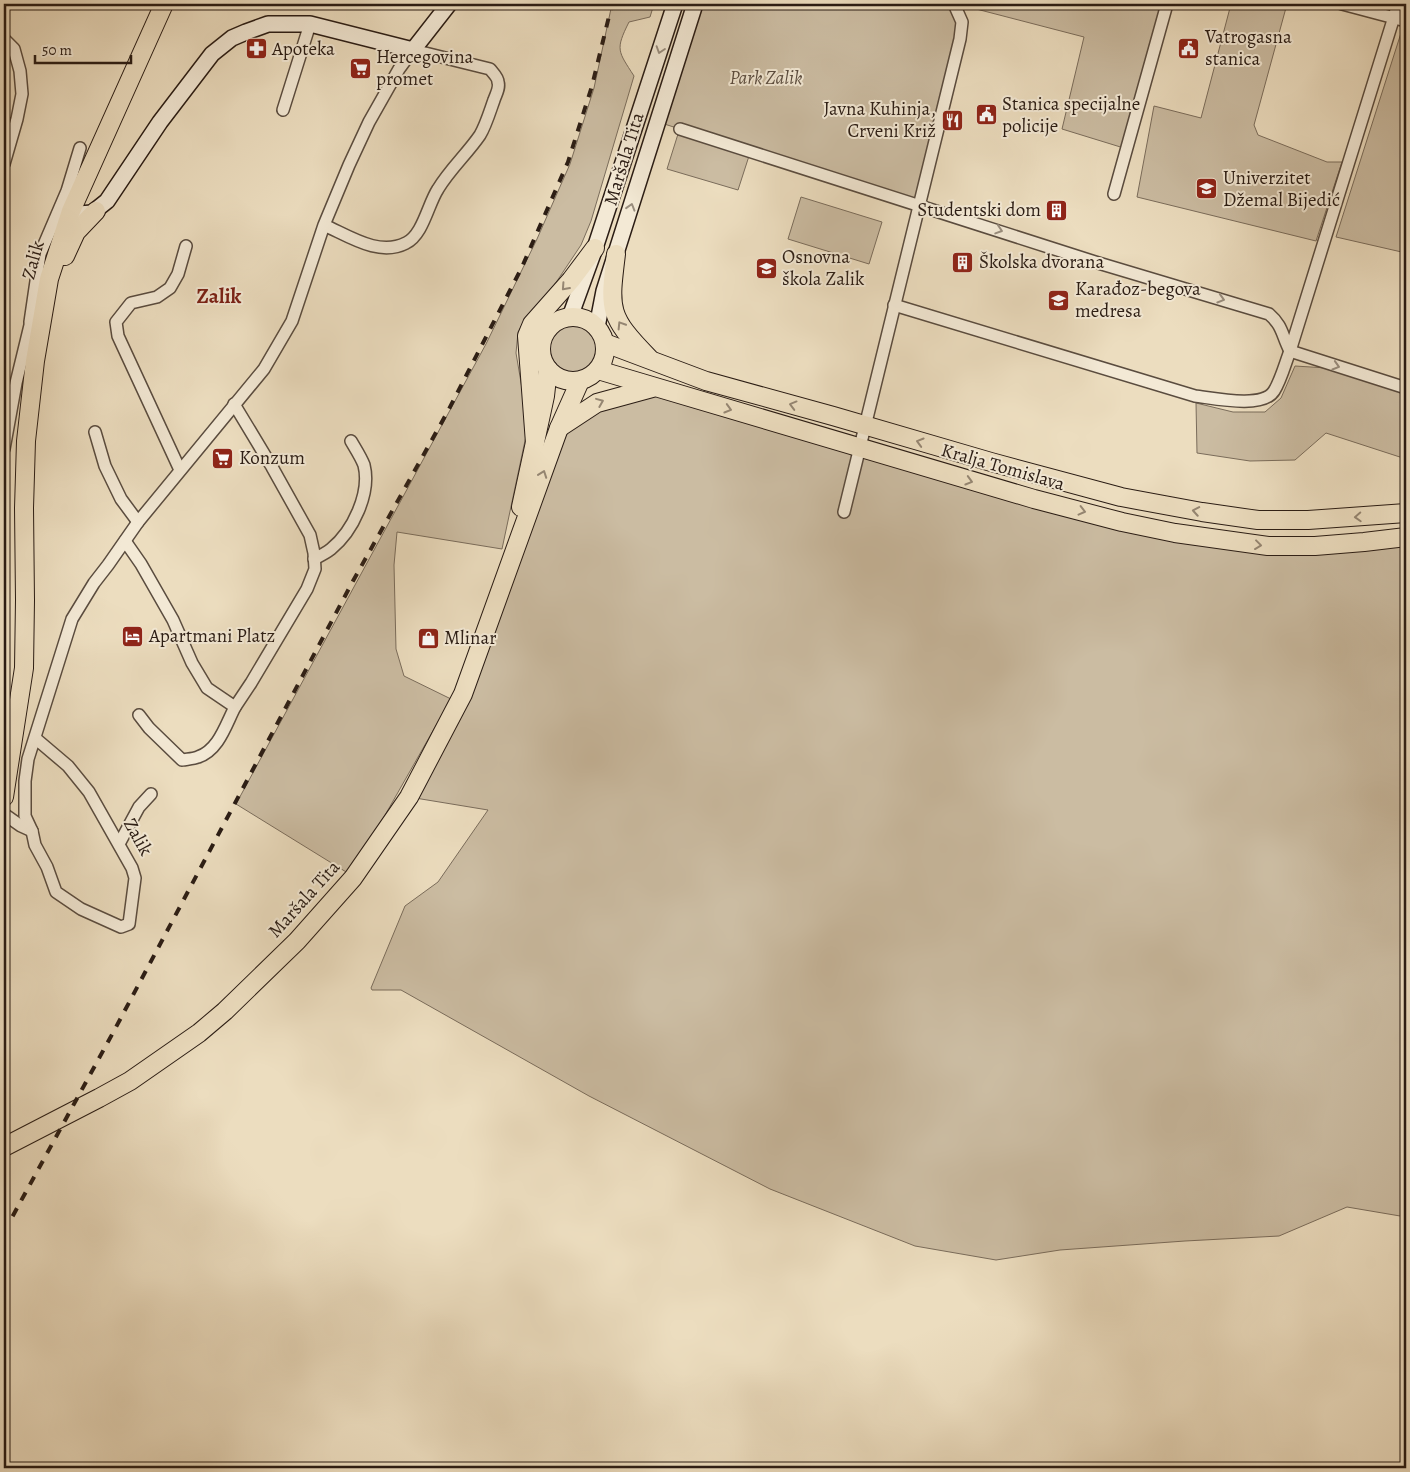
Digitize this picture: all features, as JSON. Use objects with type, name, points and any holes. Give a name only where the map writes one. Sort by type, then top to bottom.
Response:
[{"type":"main road","name":"Zalik","points":[[4,790],[24,668],[26,441],[35,328],[71,211],[164,4]]},
{"type":"main road","points":[[35,328],[48,322],[68,248],[76,232],[96,211]]},
{"type":"main road","points":[[535,443],[527,336],[532,324],[571,280],[595,248]]},
{"type":"main road","points":[[616,254],[611,293],[614,314],[622,328],[653,362]]},
{"type":"main road","points":[[570,317],[589,321],[597,327],[605,343],[605,353],[603,362],[598,370],[590,377],[580,381],[562,380],[548,369],[543,361],[541,351],[546,332],[552,325],[570,317]]},
{"type":"main road","name":"Kralja Tomislava","points":[[605,343],[706,381],[1121,497],[1202,512],[1268,520],[1308,520],[1406,514]]},
{"type":"main road","name":"Maršala Tita","points":[[508,569],[545,396],[548,369]]},
{"type":"main road","name":"Kralja Tomislava","points":[[598,370],[1034,499],[1122,522],[1175,533],[1268,546],[1315,546],[1406,537]]},
{"type":"main road","name":"Maršala Tita","points":[[4,1147],[130,1081],[199,1033],[297,941],[352,878],[409,797],[463,694],[559,428],[580,381]]},
{"type":"main road","points":[[559,428],[596,403],[653,387]]},
{"type":"street","name":"Zalik","points":[[34,738],[68,766],[89,792],[132,868],[135,878],[129,924],[121,927],[76,906],[56,892],[47,867],[35,845],[32,831],[25,816],[24,801],[28,759],[34,738],[72,619],[94,583],[138,522],[264,369],[292,321],[324,226],[369,122],[399,69],[449,4]]},
{"type":"street","name":"Maršala Tita","points":[[570,317],[595,248],[675,4]]},
{"type":"street","name":"Maršala Tita","points":[[597,327],[604,291],[695,4]]},
{"type":"street","points":[[844,512],[960,39],[962,22],[954,4]]},
{"type":"street","points":[[1114,194],[1167,4]]},
{"type":"street","points":[[1342,4],[1406,21]]},
{"type":"street","points":[[894,305],[1195,396],[1225,400],[1264,400],[1274,391],[1290,351],[1398,4]]},
{"type":"street","points":[[71,211],[86,214],[96,211],[107,201],[160,122],[212,54],[232,38],[256,27],[268,24],[310,24],[490,69],[499,82],[498,89],[480,134],[445,177],[434,194],[416,236],[407,243],[384,248],[372,246],[324,226]]},
{"type":"street","points":[[283,110],[310,24]]},
{"type":"street","points":[[4,39],[14,49],[20,71],[22,94],[18,119],[4,164]]},
{"type":"street","points":[[680,129],[1095,262],[1270,314],[1282,328],[1290,351],[1406,388]]},
{"type":"street","points":[[4,449],[16,383],[35,328],[40,254],[67,190],[80,148]]},
{"type":"street","points":[[180,470],[118,336],[116,322],[131,304],[157,297],[170,288],[178,274],[186,246]]},
{"type":"street","points":[[140,715],[149,728],[182,760],[198,757],[210,750],[222,735],[234,707],[307,589],[315,569],[310,535],[234,404]]},
{"type":"street","points":[[95,432],[105,466],[121,499],[138,522]]},
{"type":"street","points":[[314,559],[331,550],[344,536],[361,507],[365,481],[364,464],[351,441]]},
{"type":"street","points":[[125,541],[141,564],[173,620],[192,663],[207,688],[234,707]]},
{"type":"street","points":[[119,844],[139,806],[151,794]]},
{"type":"street","points":[[4,814],[20,826],[32,831]]},
{"type":"green space","points":[[612,4],[654,4],[650,17],[629,22],[620,45],[624,61],[634,76],[591,221],[581,245],[555,284],[525,319],[518,332],[516,353],[526,412],[526,436],[502,549],[397,532],[394,565],[396,649],[404,676],[451,699],[351,875],[236,804],[486,344],[537,239],[570,164],[594,88]]},
{"type":"green space","name":"Park Zalik","points":[[695,4],[954,4],[962,22],[919,205],[658,122]]},
{"type":"green space","points":[[957,4],[1167,4],[1127,149],[1062,129],[1084,37]]},
{"type":"green space","points":[[1231,4],[1287,4],[1254,125],[1258,135],[1327,162],[1342,162],[1316,241],[1137,197],[1154,106],[1201,118]]},
{"type":"green space","points":[[1401,33],[1406,34],[1406,253],[1336,237]]},
{"type":"green space","points":[[678,134],[749,156],[738,190],[667,169]]},
{"type":"green space","points":[[801,197],[882,222],[869,264],[788,239]]},
{"type":"green space","points":[[573,319],[589,324],[594,328],[598,333],[603,349],[598,365],[594,370],[589,374],[573,379],[557,374],[552,370],[548,365],[543,349],[548,333],[552,328],[557,324]]},
{"type":"green space","points":[[1295,366],[1327,368],[1406,394],[1406,459],[1326,433],[1295,460],[1250,461],[1197,453],[1196,403],[1233,412],[1265,412],[1281,398]]},
{"type":"green space","points":[[635,391],[828,438],[1229,541],[1406,537],[1406,1217],[1347,1207],[1279,1236],[1060,1250],[996,1260],[915,1246],[770,1189],[589,1096],[401,990],[372,990],[371,988],[405,906],[438,882],[488,810],[409,797],[430,758],[559,428]]},
{"type":"railway","points":[[4,1232],[115,1029],[353,581],[448,411],[522,267],[568,162],[592,86],[612,4]]},
{"type":"place","name":"Vatrogasna stanica","points":[[1189,48]]},
{"type":"place","name":"Apoteka","points":[[256,49]]},
{"type":"place","name":"Hercegovina promet","points":[[360,68]]},
{"type":"place","name":"Stanica specijalne policije","points":[[986,115]]},
{"type":"place","name":"Javna Kuhinja, Crveni Križ","points":[[952,120]]},
{"type":"place","name":"Univerzitet Džemal Bijedić","points":[[1207,189]]},
{"type":"place","name":"Studentski dom","points":[[1057,210]]},
{"type":"place","name":"Školska dvorana","points":[[963,262]]},
{"type":"place","name":"Osnovna škola Zalik","points":[[766,268]]},
{"type":"place","name":"Karađoz-begova medresa","points":[[1059,300]]},
{"type":"place","name":"Konzum","points":[[223,458]]},
{"type":"place","name":"Apartmani Platz","points":[[133,636]]},
{"type":"place","name":"Mlinar","points":[[428,638]]},
{"type":"district","name":"Zalik","points":[[219,296]]}]
